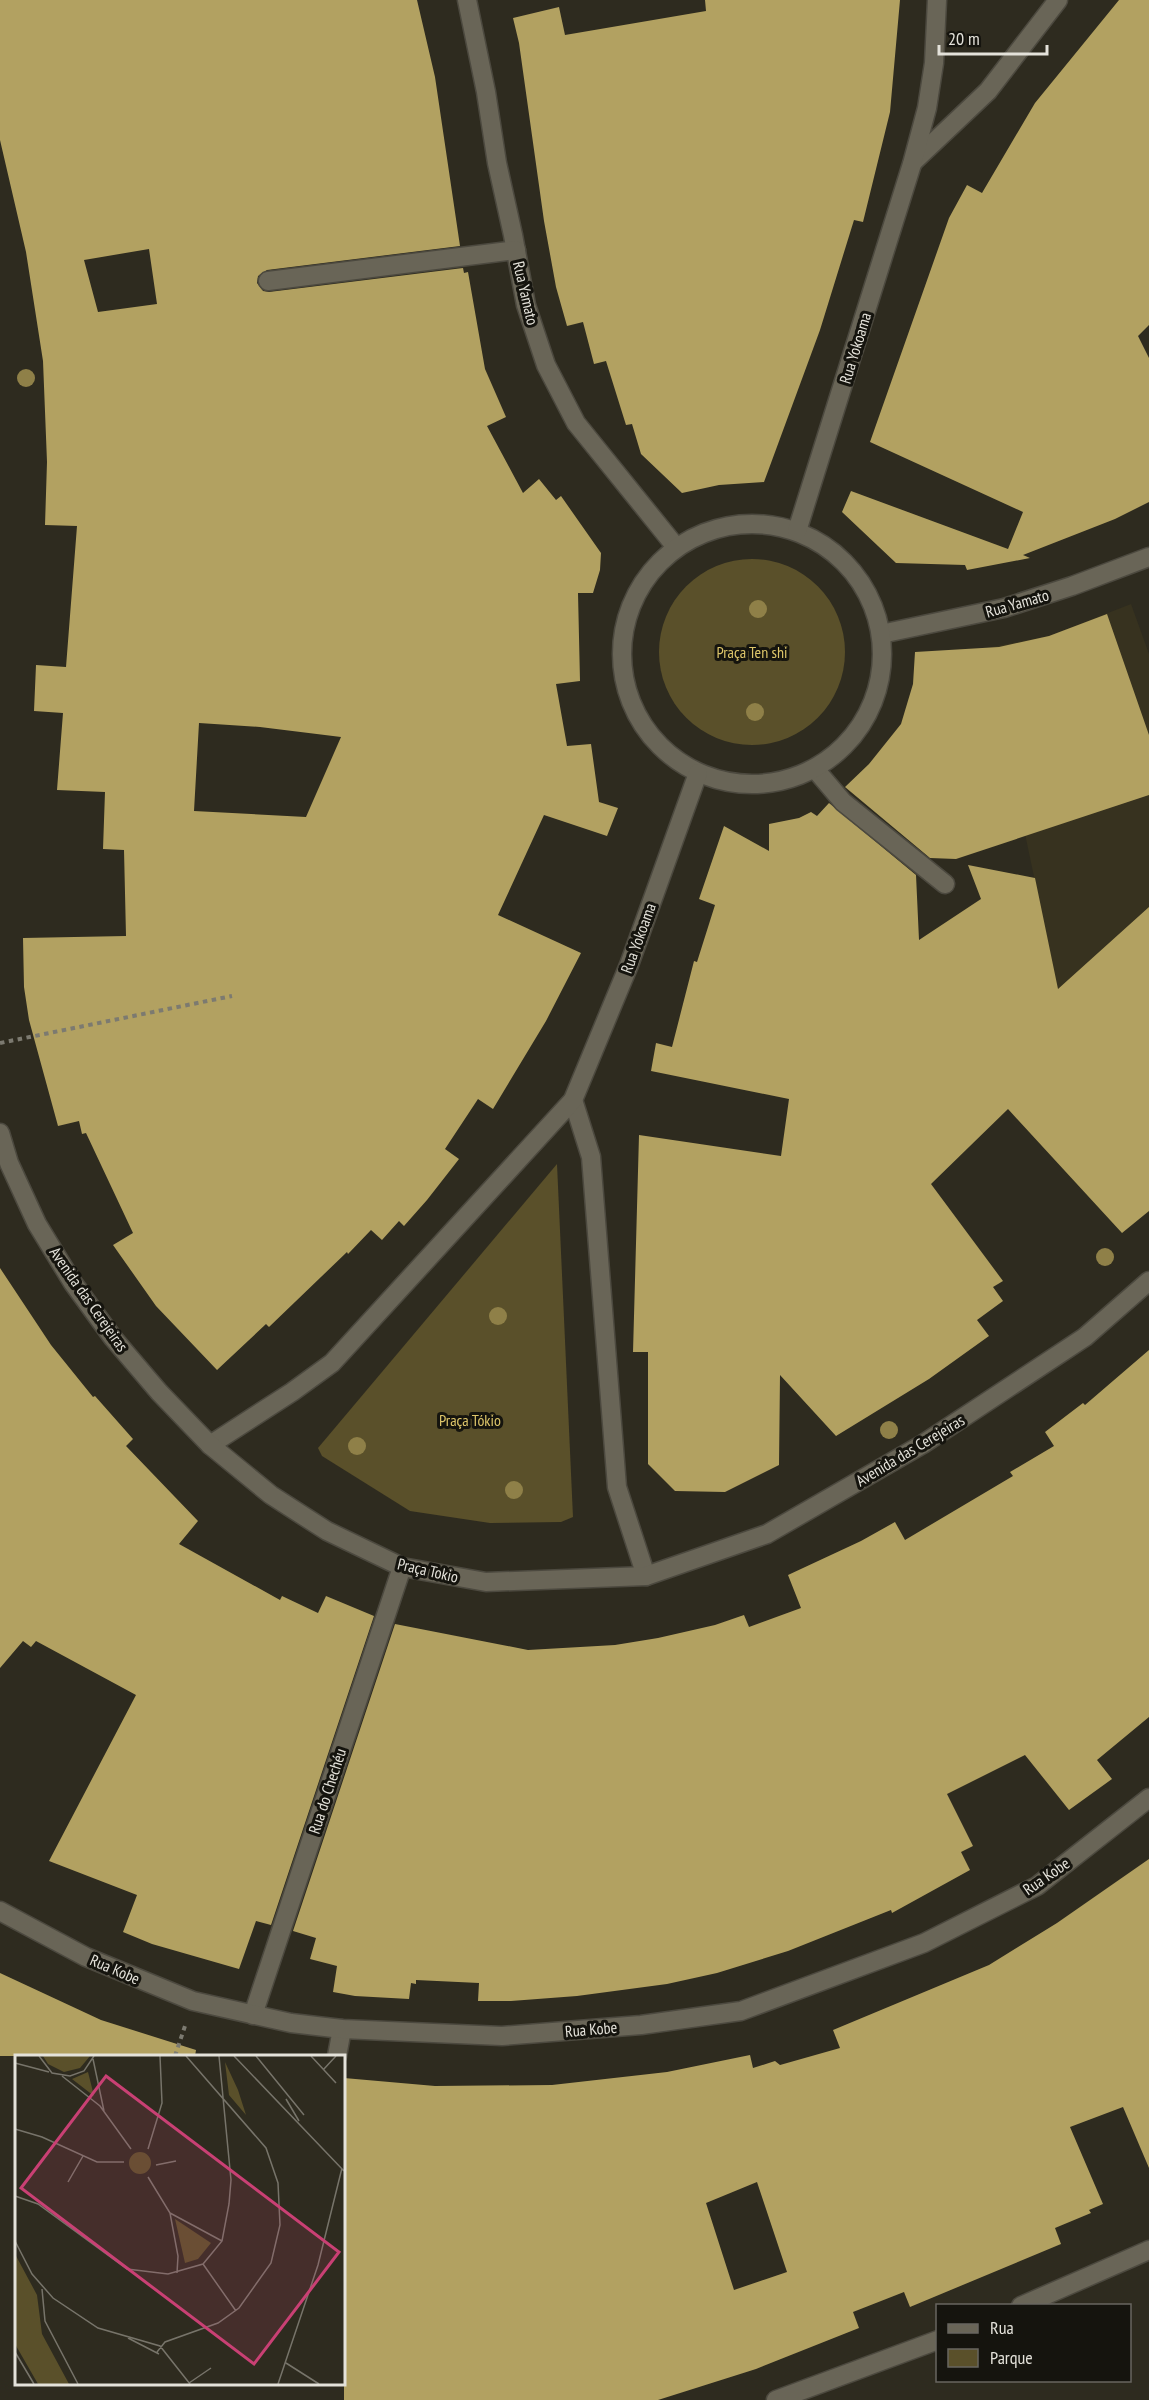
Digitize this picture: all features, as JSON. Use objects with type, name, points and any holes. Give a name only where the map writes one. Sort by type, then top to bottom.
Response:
[{"type":"street","name":"Rua Yamato","points":[[467,0],[526,305],[543,355],[576,423],[676,547]]},
{"type":"street","name":"Rua Yokoama","points":[[797,531],[912,164],[927,108],[934,63],[937,0]]},
{"type":"street","name":"Rua Yokoama","points":[[912,164],[988,91],[1058,0]]},
{"type":"street","points":[[268,281],[516,250]]},
{"type":"street","points":[[755,523],[797,531],[828,548],[853,571],[871,601],[881,634],[881,674],[869,713],[846,745],[815,769],[777,783],[737,784],[698,773],[665,752],[640,722],[625,686],[621,646],[629,608],[648,574],[676,547],[714,528],[755,523]]},
{"type":"street","name":"Rua Yamato","points":[[881,634],[1004,608],[1072,586],[1149,557]]},
{"type":"street","points":[[815,769],[843,802],[945,885]]},
{"type":"street","name":"Rua Yokoama","points":[[573,1100],[628,965],[698,773]]},
{"type":"street","points":[[210,1445],[332,1364],[573,1100]]},
{"type":"street","points":[[573,1100],[591,1157],[617,1487],[646,1576]]},
{"type":"street","name":"Avenida das Cerejeiras","points":[[0,1133],[9,1162],[37,1224],[73,1283],[113,1338],[159,1392],[210,1445]]},
{"type":"street","name":"Avenida das Cerejeiras","points":[[646,1576],[767,1534],[923,1444],[1085,1337],[1149,1281]]},
{"type":"street","name":"Praça Tokio","points":[[210,1445],[271,1496],[327,1531],[402,1567],[486,1582],[646,1576]]},
{"type":"street","name":"Rua do Chechéu","points":[[253,2015],[402,1567]]},
{"type":"street","name":"Rua Kobe","points":[[0,1911],[86,1957],[183,1997],[291,2023],[342,2029],[502,2036],[641,2025],[741,2011],[924,1943],[1037,1886],[1149,1798]]},
{"type":"street","points":[[337,2055],[342,2029]]},
{"type":"street","points":[[1026,2304],[1149,2250]]},
{"type":"street","points":[[776,2400],[936,2341]]},
{"type":"path","points":[[0,1042],[232,996]]},
{"type":"shaded area","points":[[1131,604],[1149,654],[1149,1178],[1006,1020],[1054,972],[986,648],[1049,636]]},
{"type":"green space","name":"Praça Ten shi","points":[[752,559],[770,561],[787,567],[803,575],[817,587],[829,601],[837,617],[843,634],[845,652],[843,670],[837,687],[829,703],[817,717],[803,729],[787,737],[770,743],[752,745],[734,743],[717,737],[701,729],[687,717],[675,703],[667,687],[661,670],[659,652],[661,634],[667,617],[675,601],[687,587],[701,575],[717,567],[734,561]]},
{"type":"green space","name":"Praça Tókio","points":[[557,1164],[573,1517],[561,1522],[490,1523],[410,1511],[322,1456],[318,1448]]},
{"type":"building","points":[[0,0],[417,0],[435,77],[460,246],[267,270],[258,276],[257,283],[263,291],[269,292],[463,268],[464,273],[468,272],[485,369],[506,417],[487,426],[523,493],[539,479],[556,500],[561,496],[601,553],[600,570],[593,593],[578,593],[580,681],[556,684],[567,746],[591,744],[599,802],[618,808],[607,836],[544,815],[498,915],[581,953],[546,1021],[493,1109],[478,1099],[445,1149],[459,1159],[427,1200],[404,1226],[399,1221],[382,1240],[371,1230],[269,1327],[266,1324],[217,1370],[156,1306],[113,1245],[133,1233],[86,1133],[82,1134],[79,1121],[58,1126],[29,1020],[24,987],[23,938],[126,936],[124,850],[103,849],[105,792],[57,790],[63,713],[34,711],[36,665],[66,667],[77,526],[45,525],[47,462],[43,361],[26,252],[0,140]],"holes":[[[149,249],[157,304],[98,312],[84,260]],[[199,723],[260,727],[341,737],[306,817],[194,811]]]},
{"type":"building","points":[[705,0],[900,0],[890,112],[863,222],[854,220],[820,330],[764,482],[719,485],[682,493],[641,454],[632,424],[626,425],[606,361],[594,364],[583,322],[567,326],[556,287],[544,221],[519,43],[513,18],[559,7],[565,35],[706,11]]},
{"type":"building","points":[[1119,0],[1149,0],[1149,325],[1138,336],[1149,358],[1149,502],[1115,519],[1023,555],[1030,558],[967,570],[965,565],[896,563],[842,512],[851,491],[1008,549],[1023,512],[870,442],[949,218],[967,185],[982,193],[1035,103]]},
{"type":"building","points":[[1107,614],[1149,735],[1149,795],[956,859],[930,858],[845,787],[869,764],[901,724],[913,684],[915,652],[999,647],[1049,636]]},
{"type":"building","points":[[829,803],[916,875],[919,940],[981,899],[968,865],[1035,878],[1058,989],[1149,907],[1149,1211],[1122,1233],[1008,1109],[931,1184],[1003,1281],[993,1287],[1003,1301],[977,1320],[989,1336],[929,1379],[836,1436],[780,1375],[779,1465],[725,1492],[675,1491],[648,1464],[648,1352],[633,1352],[639,1135],[781,1156],[789,1099],[651,1071],[656,1043],[672,1047],[694,961],[697,962],[715,905],[699,899],[724,826],[769,851],[769,824],[799,818],[811,812],[817,816]]},
{"type":"building","points":[[0,1268],[51,1345],[93,1397],[95,1396],[133,1439],[126,1446],[198,1521],[179,1544],[280,1600],[282,1596],[318,1613],[326,1596],[374,1616],[271,1925],[256,1921],[239,1969],[152,1944],[123,1932],[137,1895],[49,1861],[136,1695],[36,1641],[31,1647],[23,1641],[0,1668]]},
{"type":"building","points":[[1149,1350],[1149,1717],[1097,1760],[1112,1779],[1069,1810],[1025,1755],[947,1794],[973,1846],[961,1852],[970,1870],[892,1913],[891,1910],[788,1951],[717,1973],[667,1984],[577,1996],[511,2001],[478,2001],[479,1983],[416,1980],[416,1984],[411,1983],[409,1999],[355,1996],[333,1992],[337,1966],[310,1959],[316,1938],[293,1931],[395,1624],[528,1650],[615,1645],[715,1625],[744,1615],[749,1627],[801,1608],[788,1575],[861,1541],[895,1522],[905,1540],[1013,1476],[1010,1472],[1054,1446],[1045,1432],[1083,1403],[1085,1405]]},
{"type":"building","points":[[1149,1859],[1149,2168],[1123,2107],[1070,2127],[1103,2204],[1089,2210],[1091,2213],[1055,2228],[1061,2244],[910,2307],[904,2292],[853,2312],[859,2328],[756,2369],[658,2400],[344,2400],[345,2078],[435,2086],[552,2085],[667,2072],[750,2055],[753,2068],[775,2061],[780,2065],[840,2048],[833,2030],[989,1965],[1057,1923]],"holes":[[[757,2182],[787,2272],[734,2290],[706,2203]]]},
{"type":"building","points":[[0,1973],[101,2020],[196,2050],[195,2055],[0,2056]]}]
